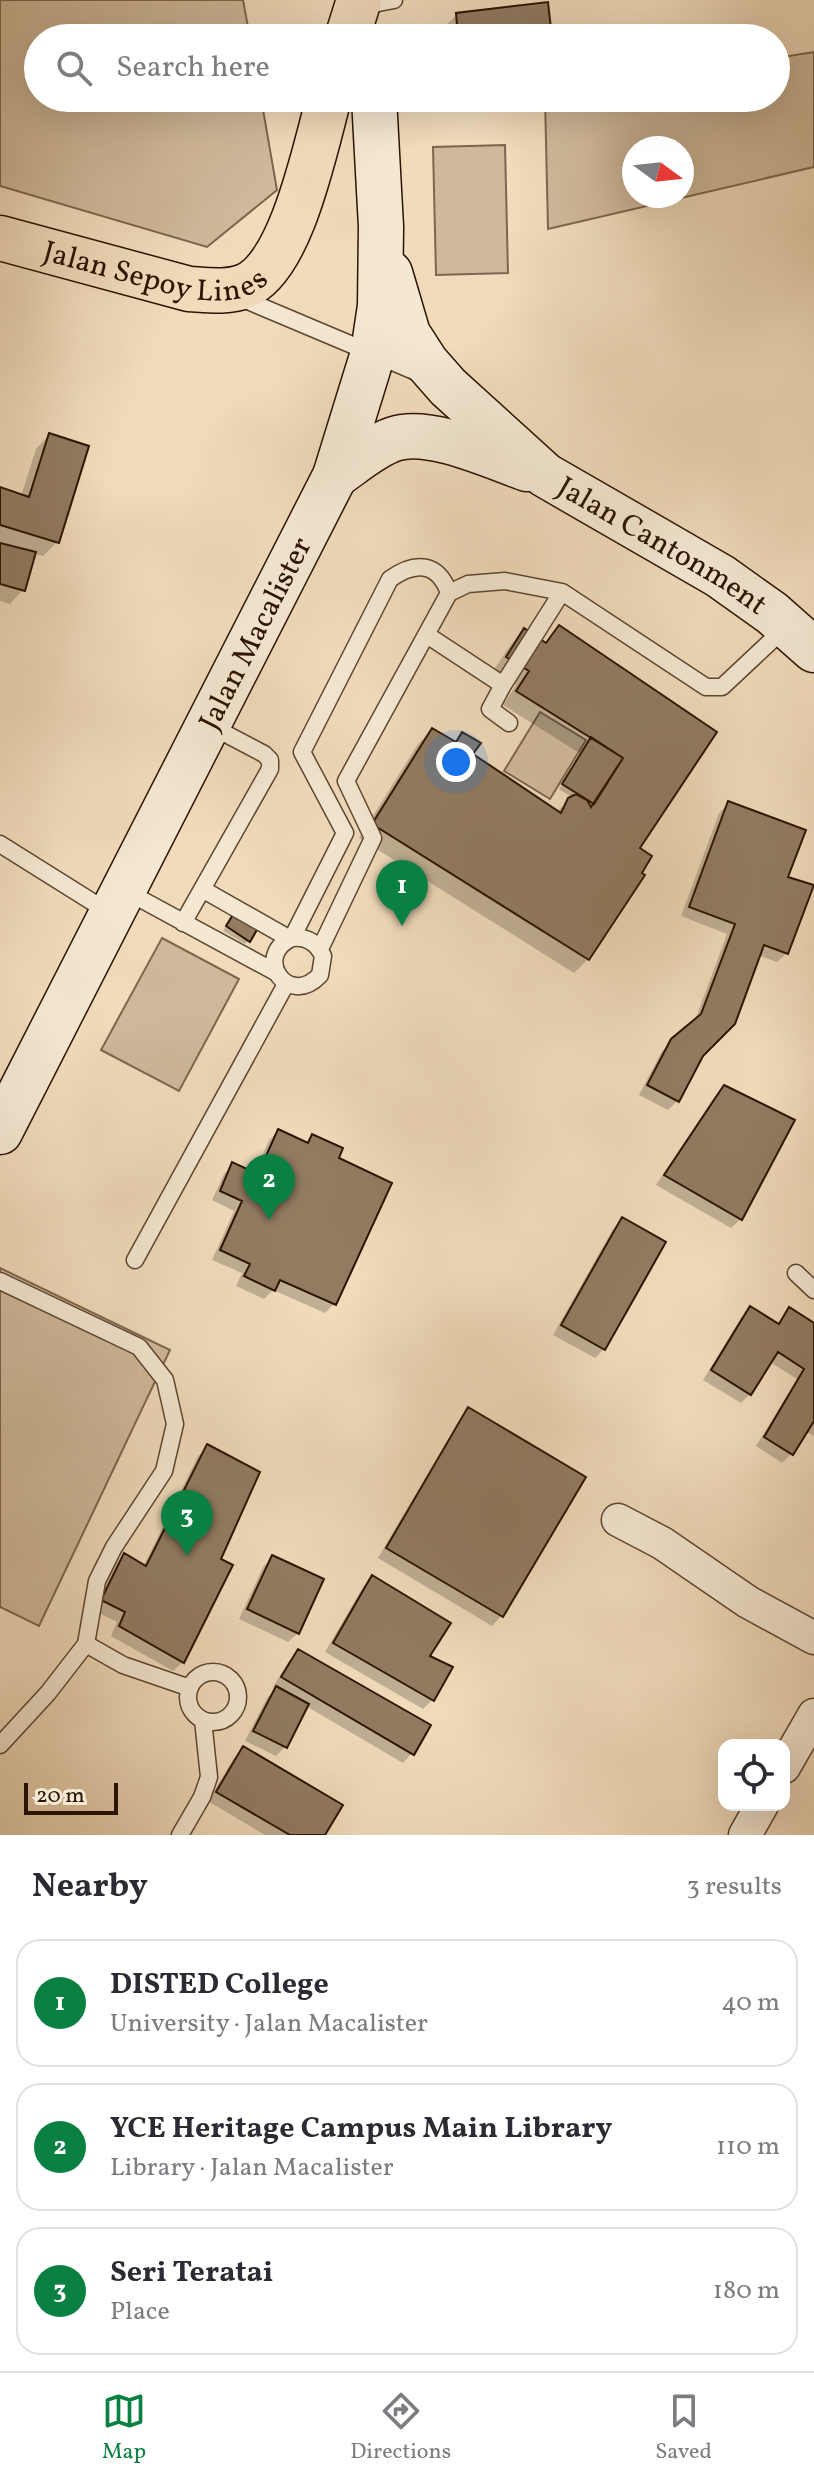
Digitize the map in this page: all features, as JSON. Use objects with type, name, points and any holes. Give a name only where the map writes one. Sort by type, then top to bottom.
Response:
[{"type":"main road","name":"Jalan Sepoy Lines","points":[[0,238],[189,289],[221,290],[245,286],[263,275],[289,233],[325,112]]},
{"type":"main road","name":"Jalan Macalister","points":[[0,1132],[335,476],[373,353],[380,306],[381,227],[375,112]]},
{"type":"main road","points":[[381,227],[393,288],[408,334],[426,362],[448,387],[545,475]]},
{"type":"main road","points":[[335,476],[394,439],[421,437],[457,445],[545,475]]},
{"type":"main road","name":"Jalan Cantonment","points":[[545,475],[720,576],[797,627]]},
{"type":"street","points":[[618,1520],[662,1543],[748,1602],[814,1638]]},
{"type":"street","points":[[790,1757],[814,1715]]},
{"type":"street","points":[[745,1835],[759,1811]]},
{"type":"lane","points":[[221,290],[448,387]]},
{"type":"lane","points":[[135,1260],[281,978],[276,953],[291,939],[345,833],[302,752],[390,579],[406,568],[429,568],[444,580],[449,593]]},
{"type":"lane","points":[[320,949],[373,838],[346,781],[449,593],[468,584],[505,581],[562,592],[706,687],[722,687],[797,627]]},
{"type":"lane","points":[[509,723],[490,709],[562,592]]},
{"type":"lane","points":[[427,635],[503,685]]},
{"type":"lane","points":[[183,923],[270,769],[270,760],[264,754],[207,724]]},
{"type":"lane","points":[[0,844],[118,902],[183,923],[301,987],[315,981],[323,968],[320,949],[306,938],[291,939],[202,889]]},
{"type":"lane","points":[[796,1273],[814,1290]]},
{"type":"lane","points":[[0,1281],[139,1347],[165,1380],[175,1424],[164,1471],[114,1547],[97,1581],[86,1644],[48,1693],[0,1745]]},
{"type":"lane","points":[[86,1644],[123,1665],[190,1688]]},
{"type":"lane","points":[[209,1672],[225,1675],[236,1687],[237,1704],[227,1718],[203,1720],[189,1703],[190,1688],[209,1672]]},
{"type":"lane","points":[[180,1835],[202,1797],[209,1777],[203,1720]]},
{"type":"shaded area","points":[[0,0],[243,0],[247,24],[24,24],[24,112],[263,112],[277,190],[207,247],[0,186]]},
{"type":"shaded area","points":[[814,52],[814,167],[694,195],[694,136],[622,136],[622,208],[638,208],[548,229],[545,112],[790,112],[790,56]]},
{"type":"shaded area","points":[[505,145],[508,273],[436,275],[433,147]]},
{"type":"shaded area","points":[[540,712],[586,740],[550,799],[504,771]]},
{"type":"shaded area","points":[[162,938],[239,979],[179,1091],[101,1050]]},
{"type":"shaded area","points":[[0,1268],[170,1350],[39,1626],[0,1607]]},
{"type":"building","points":[[548,2],[550,24],[457,24],[456,13]]},
{"type":"building","points":[[49,433],[89,446],[59,543],[0,525],[0,487],[29,497]]},
{"type":"building","points":[[0,543],[36,552],[25,591],[0,584]]},
{"type":"building","points":[[559,625],[717,732],[640,848],[652,856],[642,873],[645,875],[589,960],[372,824],[432,728],[456,742],[462,732],[481,743],[473,754],[561,813],[568,798],[576,794],[587,800],[591,807],[623,758],[516,691],[529,671],[506,657],[524,628],[546,643]]},
{"type":"building","points":[[591,737],[623,758],[594,804],[562,784]]},
{"type":"building","points":[[728,801],[806,830],[788,877],[814,885],[788,954],[764,945],[735,1024],[703,1056],[679,1102],[647,1085],[671,1039],[701,1014],[735,924],[689,907]]},
{"type":"building","points":[[234,913],[258,928],[250,942],[226,926]]},
{"type":"building","points":[[724,1085],[795,1120],[742,1220],[664,1175]]},
{"type":"building","points":[[278,1129],[308,1143],[312,1134],[343,1148],[339,1158],[392,1183],[336,1305],[280,1280],[275,1291],[244,1276],[250,1264],[220,1250],[242,1201],[220,1191],[232,1162],[258,1174]]},
{"type":"building","points":[[622,1217],[666,1242],[605,1350],[561,1325]]},
{"type":"building","points":[[750,1306],[779,1324],[789,1307],[814,1323],[814,1421],[793,1455],[764,1437],[804,1369],[778,1352],[751,1395],[711,1370]]},
{"type":"building","points":[[468,1407],[586,1477],[503,1617],[386,1548]]},
{"type":"building","points":[[207,1444],[260,1472],[221,1559],[233,1565],[184,1663],[119,1626],[125,1612],[101,1600],[124,1553],[146,1566]]},
{"type":"building","points":[[272,1555],[324,1579],[299,1634],[247,1609]]},
{"type":"building","points":[[372,1575],[451,1623],[430,1656],[453,1667],[434,1701],[333,1643]]},
{"type":"building","points":[[298,1649],[431,1725],[414,1755],[281,1677]]},
{"type":"building","points":[[276,1686],[309,1704],[287,1748],[253,1731]]},
{"type":"building","points":[[243,1746],[343,1805],[325,1835],[290,1835],[216,1792]]},
{"type":"place","name":"DISTED College","points":[[402,926]]},
{"type":"place","name":"YCE Heritage Campus Main Library","points":[[269,1220]]},
{"type":"place","name":"Seri Teratai","points":[[187,1556]]}]
